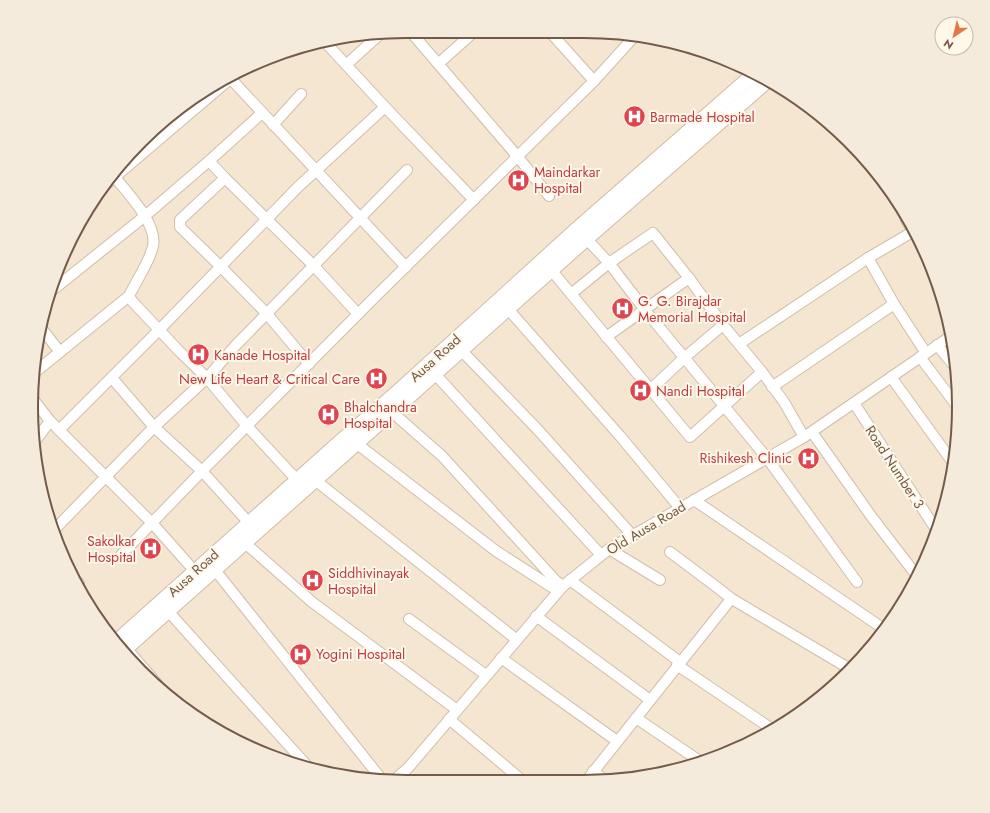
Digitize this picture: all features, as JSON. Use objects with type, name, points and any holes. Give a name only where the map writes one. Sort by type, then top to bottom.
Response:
[{"type":"main road","name":"Ausa Road","points":[[125,644],[199,576],[249,523],[401,389],[582,234],[750,78]]},
{"type":"main road","points":[[125,644],[168,611],[199,576],[215,570],[356,443],[552,271],[582,234],[762,84]]},
{"type":"street","points":[[416,38],[518,157],[549,196]]},
{"type":"street","points":[[438,64],[466,38]]},
{"type":"street","points":[[558,38],[594,81]]},
{"type":"street","points":[[346,65],[374,40]]},
{"type":"street","points":[[121,555],[358,314],[594,81],[630,41]]},
{"type":"street","points":[[329,46],[474,200]]},
{"type":"street","points":[[236,80],[262,113],[406,267]]},
{"type":"street","points":[[128,166],[222,87]]},
{"type":"street","points":[[273,125],[301,94]]},
{"type":"street","points":[[59,430],[112,378],[267,219],[385,107]]},
{"type":"street","points":[[59,285],[145,216],[262,113]]},
{"type":"street","points":[[209,161],[314,266],[358,314]]},
{"type":"street","points":[[58,526],[154,427],[207,378],[407,170]]},
{"type":"street","points":[[226,178],[180,220],[180,227],[267,314],[309,364]]},
{"type":"street","points":[[40,368],[129,296],[153,246],[153,234],[145,216],[116,180]]},
{"type":"street","points":[[570,294],[608,263],[652,233],[689,278],[738,344],[762,372],[913,571]]},
{"type":"street","points":[[582,234],[608,263],[767,458],[857,582]]},
{"type":"street","points":[[738,344],[868,258],[909,234]]},
{"type":"street","points":[[868,258],[923,355],[952,398]]},
{"type":"street","points":[[552,271],[690,437],[762,372]]},
{"type":"street","points":[[606,337],[689,278]]},
{"type":"street","points":[[129,296],[132,302],[207,378],[247,426],[297,480]]},
{"type":"street","points":[[772,387],[894,304]]},
{"type":"street","points":[[508,309],[620,436],[680,508]]},
{"type":"street","points":[[650,390],[684,358],[723,325]]},
{"type":"street","points":[[45,333],[60,352]]},
{"type":"street","name":"Old Ausa Road","points":[[400,775],[408,768],[536,616],[564,586],[605,552],[808,434],[946,340]]},
{"type":"street","points":[[938,345],[949,359]]},
{"type":"street","points":[[461,350],[539,431],[632,535]]},
{"type":"street","points":[[435,374],[605,552],[660,580]]},
{"type":"street","points":[[891,377],[949,457]]},
{"type":"street","points":[[112,378],[154,427],[202,471],[249,523]]},
{"type":"street","name":"Road Number 3","points":[[854,403],[932,524]]},
{"type":"street","points":[[38,405],[50,421],[105,478],[152,523],[199,576]]},
{"type":"street","points":[[392,412],[442,456],[556,581],[768,726]]},
{"type":"street","points":[[39,435],[50,421]]},
{"type":"street","points":[[356,443],[496,551],[564,586]]},
{"type":"street","points":[[315,480],[517,640]]},
{"type":"street","points":[[694,500],[880,626]]},
{"type":"street","points":[[245,543],[312,602],[457,710]]},
{"type":"street","points":[[670,552],[714,584],[731,599],[845,666]]},
{"type":"street","points":[[215,570],[377,774]]},
{"type":"street","points":[[591,775],[731,599]]},
{"type":"street","points":[[168,611],[301,759]]},
{"type":"street","points":[[536,616],[650,700]]},
{"type":"street","points":[[409,619],[486,675]]},
{"type":"street","points":[[501,658],[618,741]]},
{"type":"street","points":[[636,718],[691,758]]},
{"type":"street","points":[[449,719],[516,775]]},
{"type":"street","points":[[593,772],[597,774]]},
{"type":"shaded area","points":[[406,38],[584,38],[632,41],[655,45],[725,66],[768,87],[788,100],[808,114],[844,146],[876,182],[903,222],[924,265],[945,335],[951,382],[951,431],[945,478],[932,525],[924,548],[903,591],[876,631],[861,649],[826,684],[808,699],[768,726],[677,665],[591,775],[584,775],[406,775],[358,772],[335,768],[265,747],[222,726],[182,699],[146,667],[114,631],[100,611],[87,591],[66,548],[45,478],[41,455],[38,406],[41,358],[45,335],[66,265],[87,222],[100,202],[114,182],[146,146],[182,114],[222,87],[265,66],[335,45],[358,41]]},
{"type":"shaded area","points":[[679,670],[764,728],[725,747],[679,762],[632,772],[596,774]]},
{"type":"place","name":"Barmade Hospital","points":[[635,117]]},
{"type":"place","name":"Maindarkar Hospital","points":[[518,180]]},
{"type":"place","name":"G. G. Birajdar Memorial Hospital","points":[[622,309]]},
{"type":"place","name":"Kanade Hospital","points":[[199,355]]},
{"type":"place","name":"New Life Heart & Critical Care","points":[[376,379]]},
{"type":"place","name":"Nandi Hospital","points":[[640,391]]},
{"type":"place","name":"Bhalchandra Hospital","points":[[328,415]]},
{"type":"place","name":"Rishikesh Clinic","points":[[808,458]]},
{"type":"place","name":"Sakolkar Hospital","points":[[151,549]]},
{"type":"place","name":"Siddhivinayak Hospital","points":[[312,581]]},
{"type":"place","name":"Yogini Hospital","points":[[301,654]]}]
